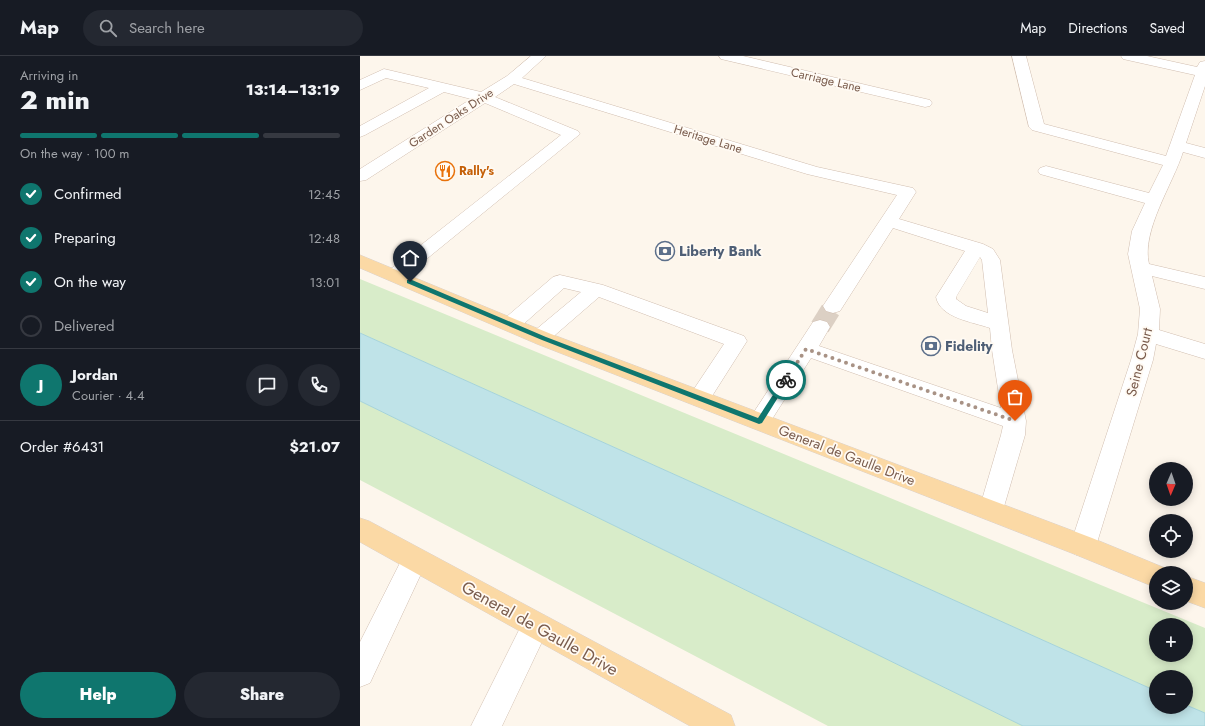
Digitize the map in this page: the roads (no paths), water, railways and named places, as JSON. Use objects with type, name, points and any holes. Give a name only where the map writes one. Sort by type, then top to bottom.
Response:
[{"type":"main road","name":"General de Gaulle Drive","points":[[365,265],[395,275],[540,337],[1083,546],[1149,573]]},
{"type":"main road","name":"General de Gaulle Drive","points":[[360,529],[720,726]]},
{"type":"main road","points":[[1193,591],[1205,596]]},
{"type":"street","name":"Garden Oaks Drive","points":[[360,176],[512,78],[539,56]]},
{"type":"street","name":"Carriage Lane","points":[[726,56],[925,103]]},
{"type":"street","points":[[1019,56],[1037,127],[1175,154],[1205,153]]},
{"type":"street","points":[[1128,56],[1204,68]]},
{"type":"street","name":"Seine Court","points":[[1083,546],[1142,360],[1148,334],[1150,309],[1137,254],[1141,232],[1175,154],[1204,68]]},
{"type":"street","points":[[360,86],[384,73],[483,97],[572,134],[395,275]]},
{"type":"street","name":"Heritage Lane","points":[[512,78],[813,171],[907,192],[888,221]]},
{"type":"street","points":[[360,132],[442,87]]},
{"type":"street","points":[[1046,171],[1155,200]]},
{"type":"street","points":[[833,306],[888,221],[976,248],[986,253],[991,260],[1002,350],[1015,421],[990,510]]},
{"type":"street","points":[[976,248],[946,296],[947,302],[959,311],[1000,324]]},
{"type":"street","points":[[1141,269],[1158,271],[1205,283]]},
{"type":"street","points":[[510,324],[560,281],[596,289],[737,341],[699,398]]},
{"type":"street","points":[[540,337],[596,289]]},
{"type":"street","points":[[759,421],[820,327]]},
{"type":"street","points":[[1148,334],[1205,352]]},
{"type":"street","points":[[806,349],[1015,421]]},
{"type":"street","points":[[360,673],[415,559]]},
{"type":"street","points":[[486,726],[536,625]]},
{"type":"water","points":[[360,333],[1149,688],[1149,714],[1193,714],[1193,708],[1205,713],[1205,726],[1023,726],[360,401]]},
{"type":"tunnel","points":[[820,327],[833,306]]},
{"type":"place","name":"Rally's","points":[[445,171]]},
{"type":"place","name":"Liberty Bank","points":[[665,251]]},
{"type":"place","name":"Fidelity","points":[[931,346]]}]
